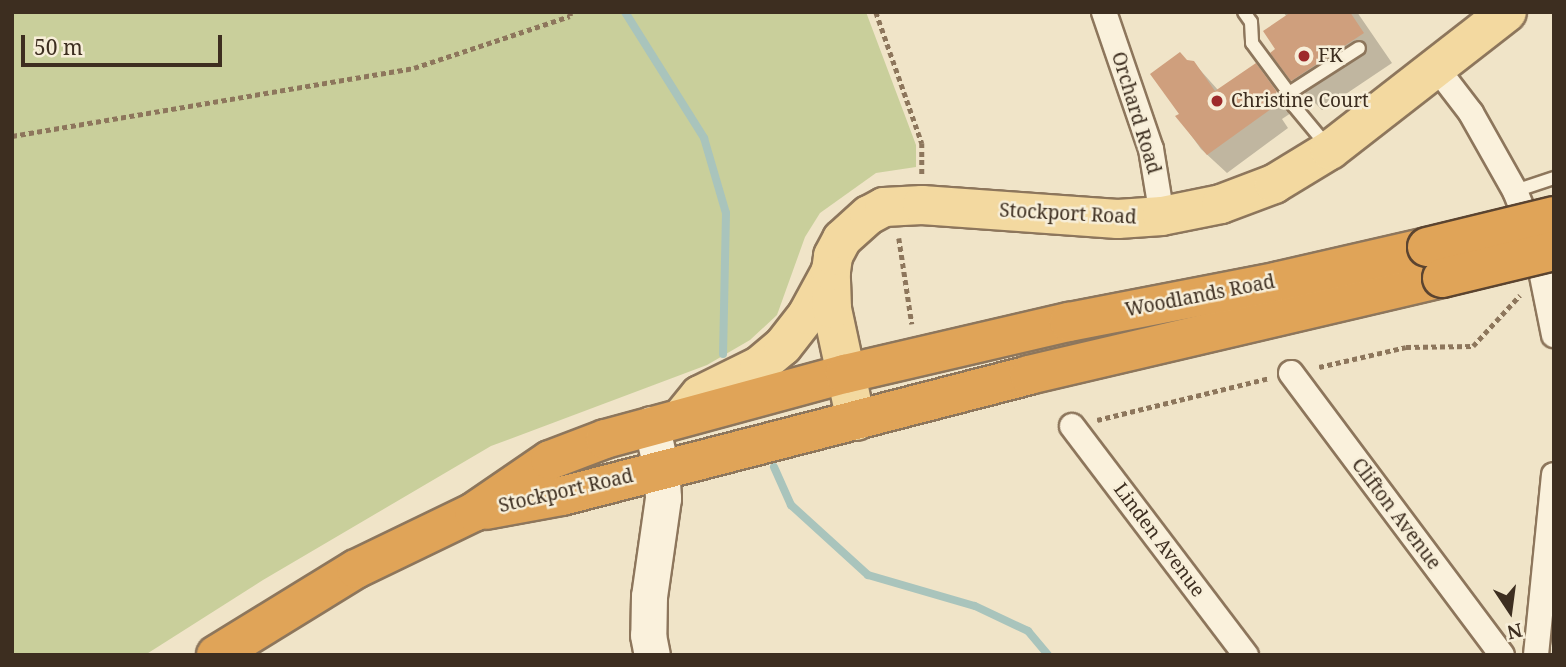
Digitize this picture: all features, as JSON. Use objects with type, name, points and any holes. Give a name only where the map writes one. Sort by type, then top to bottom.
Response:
[{"type":"highway","name":"Woodlands Road","points":[[856,421],[1434,263],[1548,236]]},
{"type":"highway","name":"Woodlands Road","points":[[845,374],[1069,322],[1268,284],[1434,263]]},
{"type":"highway","name":"Stockport Road","points":[[216,655],[356,569],[474,512],[550,460],[667,421],[845,374]]},
{"type":"highway","name":"Stockport Road","points":[[474,512],[562,496],[661,468],[856,421]]},
{"type":"main road","name":"Stockport Road","points":[[856,421],[832,309],[831,271],[833,256],[842,239],[869,215],[908,205],[1092,218],[1162,216],[1197,211],[1246,196],[1274,184],[1330,150],[1507,12]]},
{"type":"main road","points":[[667,421],[700,395],[759,366],[783,346],[807,315],[831,271]]},
{"type":"street","name":"Orchard Road","points":[[1104,12],[1151,149],[1162,216]]},
{"type":"street","points":[[1435,66],[1471,113],[1515,191],[1548,236],[1554,335]]},
{"type":"street","name":"Clifton Avenue","points":[[1291,373],[1502,655]]},
{"type":"street","points":[[652,655],[648,635],[649,596],[663,498],[661,468],[667,421]]},
{"type":"street","name":"Linden Avenue","points":[[1072,426],[1246,655]]},
{"type":"street","points":[[1536,655],[1554,475]]},
{"type":"lane","points":[[1244,12],[1251,22],[1252,43],[1289,93],[1294,106],[1330,150]]},
{"type":"lane","points":[[1289,93],[1359,48]]},
{"type":"lane","points":[[1515,191],[1554,178]]},
{"type":"path","points":[[12,136],[414,68],[570,16],[570,12]]},
{"type":"path","points":[[876,12],[922,143],[908,205],[912,324]]},
{"type":"path","points":[[1072,426],[1406,347],[1474,346],[1520,297],[1548,236]]},
{"type":"green space","points":[[12,12],[866,12],[916,145],[916,167],[876,173],[820,213],[805,237],[777,315],[750,340],[707,365],[491,446],[263,580],[145,655],[12,655]]},
{"type":"building","name":"FK","points":[[1291,12],[1350,12],[1364,33],[1291,81],[1270,53],[1275,49],[1263,31]]},
{"type":"building","name":"Christine Court","points":[[1180,52],[1187,60],[1194,61],[1215,91],[1256,63],[1277,92],[1265,100],[1271,109],[1207,155],[1175,116],[1179,114],[1150,74]]},
{"type":"waterway","points":[[625,12],[704,138],[726,213],[723,354]]},
{"type":"waterway","points":[[774,467],[791,505],[868,575],[975,606],[1028,631],[1048,655]]},
{"type":"place","name":"FK","points":[[1304,56]]},
{"type":"place","name":"Christine Court","points":[[1217,101]]}]
